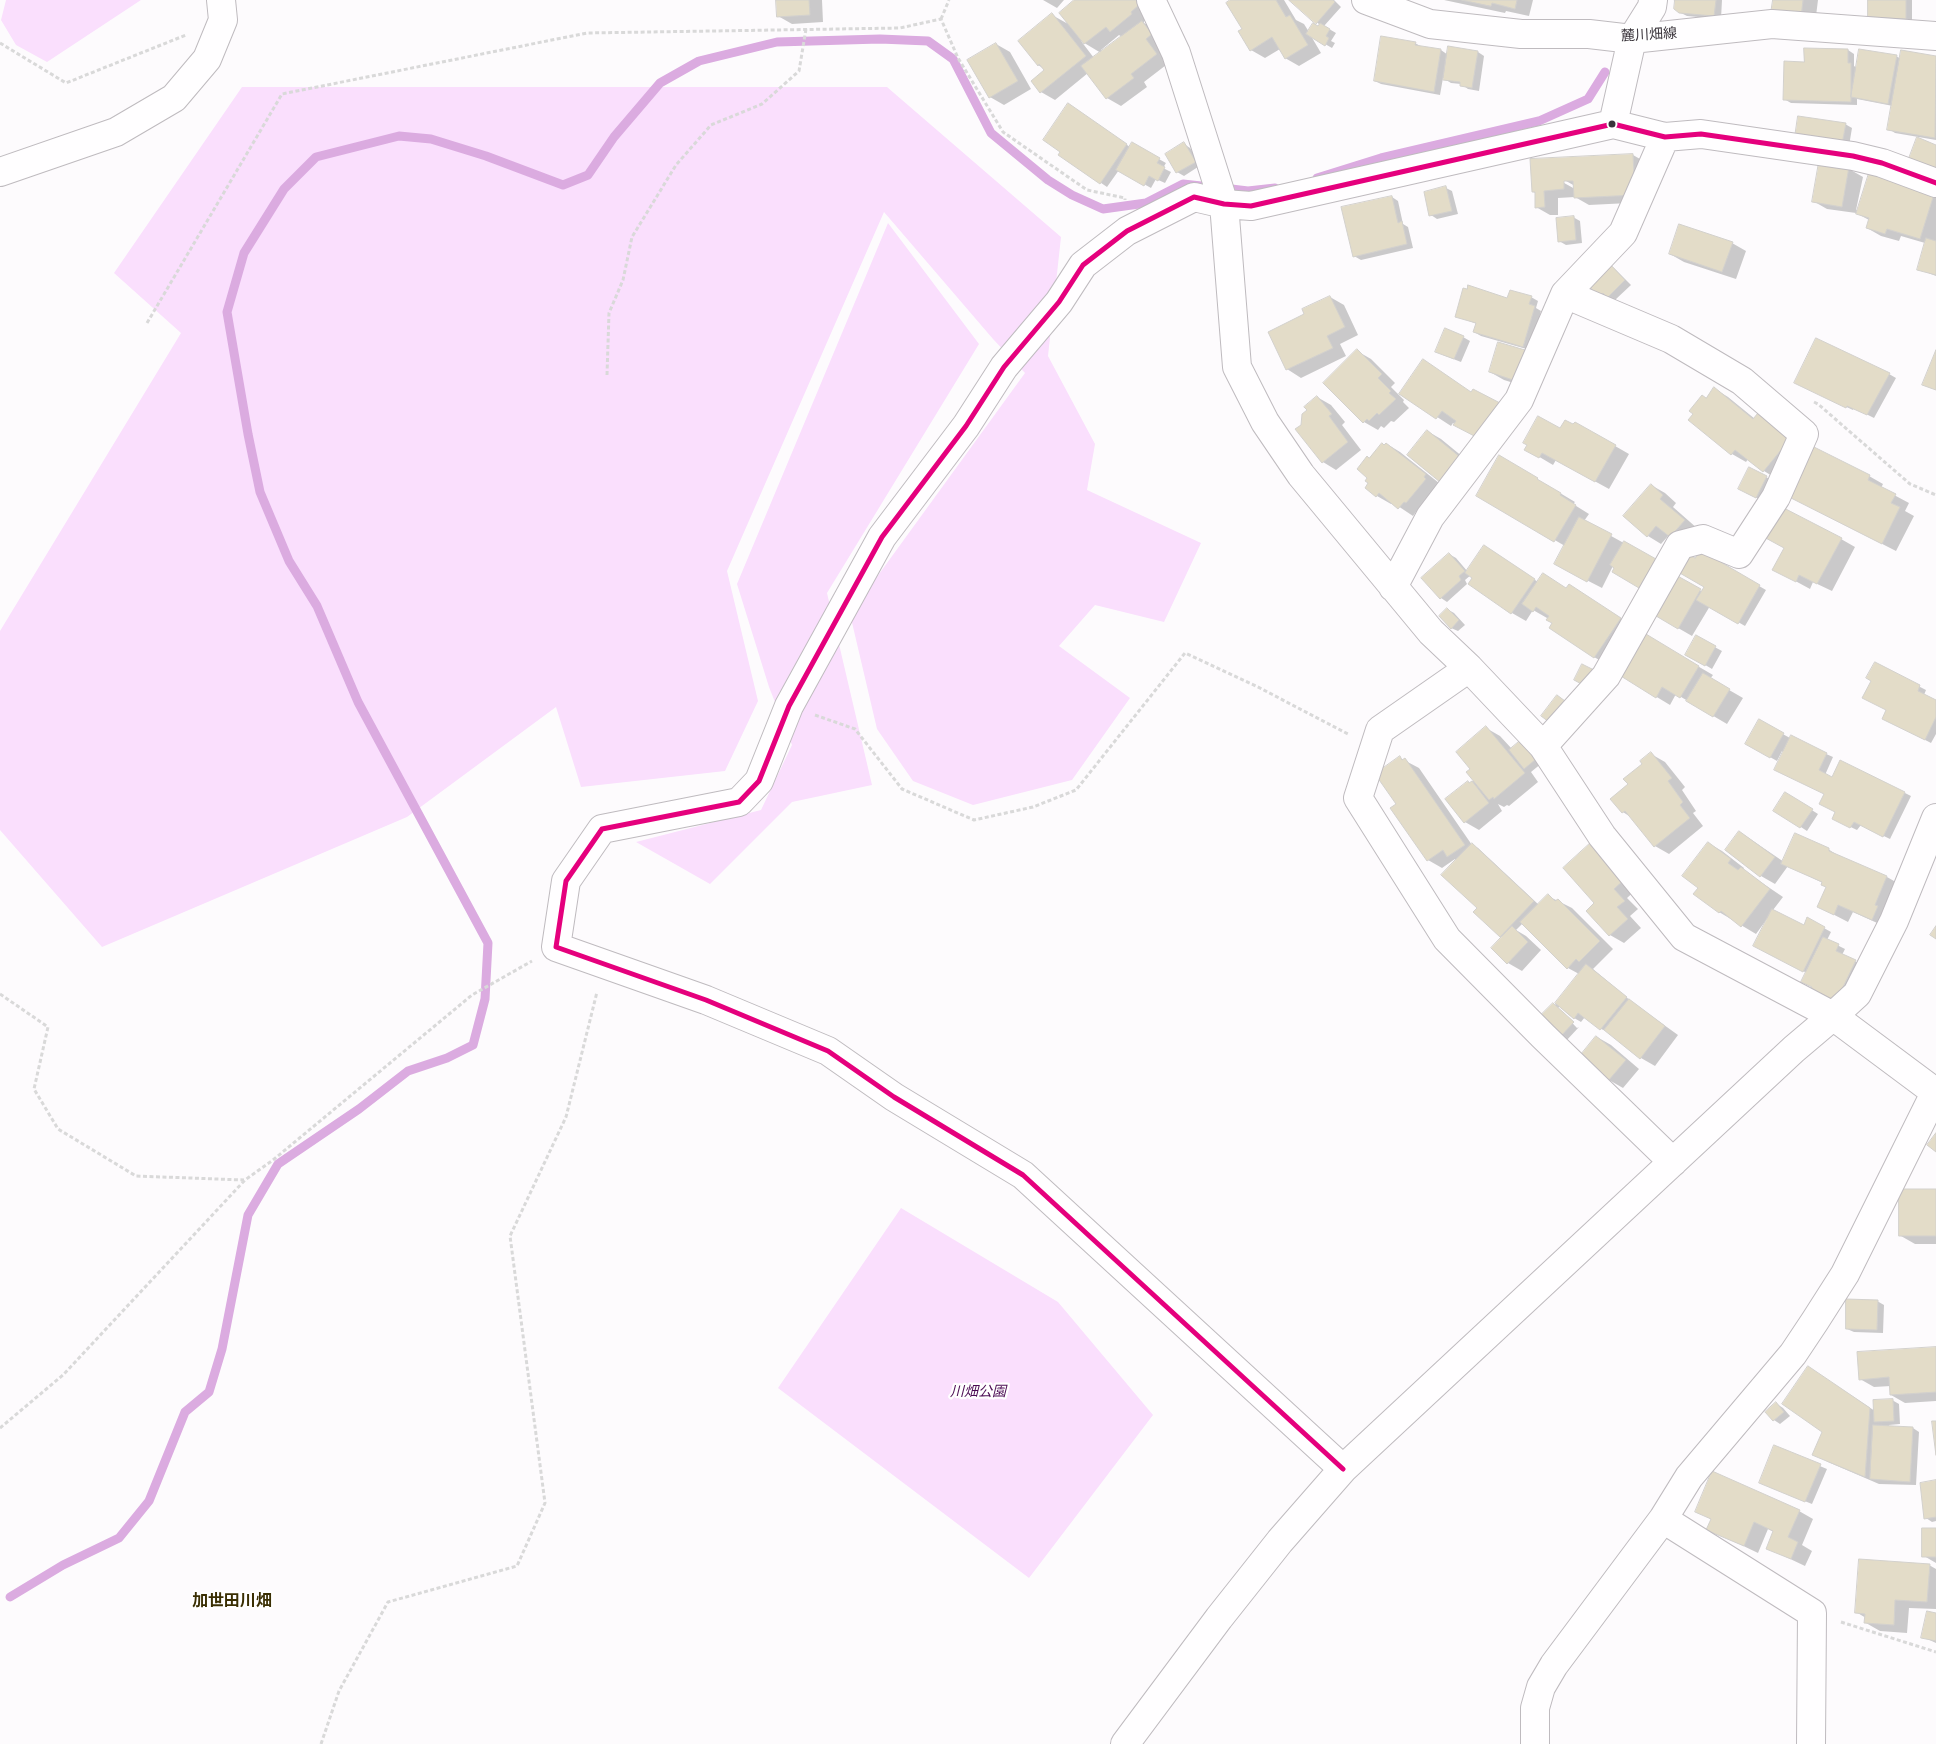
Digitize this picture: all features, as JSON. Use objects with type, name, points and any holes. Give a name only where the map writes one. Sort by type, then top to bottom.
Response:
[{"type":"street","points":[[1151,0],[1176,53],[1224,204],[1237,367],[1265,422],[1301,475],[1431,632],[1469,668],[1543,746],[1602,836],[1684,938],[1833,1016],[1936,1091],[1845,1274],[1793,1354],[1766,1383],[1689,1477],[1663,1520],[1554,1665],[1541,1688],[1535,1708],[1535,1744]]},
{"type":"street","name":"麓川畑線","points":[[1366,0],[1430,24],[1521,34],[1589,34],[1632,39],[1772,24],[1936,36]]},
{"type":"street","points":[[1613,124],[1632,39],[1652,7],[1653,0]]},
{"type":"street","points":[[0,172],[116,132],[174,98],[207,59],[222,10]]},
{"type":"street","points":[[1343,1469],[1023,1175],[894,1097],[828,1051],[706,1000],[556,947],[566,881],[602,830],[739,802],[759,781],[789,706],[882,537],[966,426],[1004,367],[1059,302],[1083,265],[1127,231],[1194,197],[1224,204],[1251,206],[1613,124],[1666,137],[1701,134],[1852,156],[1882,163],[1936,183]]},
{"type":"street","points":[[1392,586],[1430,517],[1519,400],[1565,294],[1623,233],[1666,137]]},
{"type":"street","points":[[1543,746],[1606,676],[1680,545],[1703,539],[1738,554],[1776,496],[1804,434],[1742,381],[1671,339],[1565,294]]},
{"type":"street","points":[[1469,668],[1380,730],[1358,798],[1447,939],[1543,1036],[1673,1162]]},
{"type":"street","points":[[1125,1744],[1280,1541],[1343,1469],[1794,1049],[1857,994],[1890,929],[1936,818]]},
{"type":"street","points":[[1663,1520],[1812,1613],[1811,1744]]},
{"type":"path","points":[[949,0],[941,19],[958,58],[1003,132],[1087,190],[1125,198]]},
{"type":"path","points":[[0,43],[66,83],[222,10]]},
{"type":"path","points":[[147,323],[282,94],[587,33],[900,28],[941,19]]},
{"type":"path","points":[[607,375],[610,313],[623,280],[632,237],[676,165],[711,125],[762,104],[799,71],[806,29]]},
{"type":"path","points":[[1809,401],[1818,404],[1910,484],[1936,494]]},
{"type":"path","points":[[789,706],[855,729],[902,789],[974,820],[1033,807],[1076,790],[1185,653],[1256,686],[1374,747]]},
{"type":"path","points":[[0,1428],[64,1376],[244,1180],[273,1160],[472,995],[556,947]]},
{"type":"path","points":[[321,1744],[339,1691],[388,1602],[517,1566],[545,1503],[510,1236],[566,1117],[604,965]]},
{"type":"path","points":[[0,994],[48,1028],[34,1089],[58,1129],[136,1176],[244,1180]]},
{"type":"path","points":[[1812,1613],[1936,1652]]},
{"type":"green space","points":[[6,0],[141,0],[47,62],[16,45],[1,20]]},
{"type":"green space","points":[[242,87],[887,87],[1061,237],[1048,356],[1095,444],[1087,490],[1201,543],[1164,622],[1095,605],[1059,646],[1130,698],[1072,780],[973,805],[913,781],[877,729],[850,614],[1025,373],[993,339],[884,212],[727,571],[758,701],[725,771],[581,787],[556,707],[407,817],[102,947],[0,830],[0,631],[181,333],[114,273]]},
{"type":"green space","points":[[888,223],[979,344],[827,593],[872,785],[792,802],[710,884],[636,842],[761,810],[792,745],[769,687],[737,584]]},
{"type":"green space","name":"川畑公園","points":[[901,1208],[1058,1302],[1153,1415],[1029,1578],[778,1388]]},
{"type":"building","points":[[776,0],[809,0],[810,15],[777,17]]},
{"type":"building","points":[[1074,0],[1136,0],[1140,4],[1131,12],[1132,14],[1110,32],[1106,27],[1084,44],[1059,13]]},
{"type":"building","points":[[1230,0],[1276,0],[1286,17],[1290,15],[1308,45],[1285,59],[1272,37],[1250,51],[1238,31],[1242,29],[1226,3]]},
{"type":"building","points":[[1289,0],[1333,0],[1335,2],[1316,24]]},
{"type":"building","points":[[1462,0],[1517,0],[1515,9],[1492,3],[1491,6]]},
{"type":"building","points":[[1675,0],[1716,0],[1714,16],[1679,13],[1674,9]]},
{"type":"building","points":[[1773,0],[1803,0],[1801,17],[1771,13]]},
{"type":"building","points":[[1868,0],[1906,0],[1906,19],[1868,17]]},
{"type":"building","points":[[1052,13],[1086,56],[1040,93],[1031,81],[1044,70],[1039,64],[1038,66],[1018,41]]},
{"type":"building","points":[[1142,21],[1152,34],[1146,39],[1157,54],[1131,74],[1134,78],[1106,99],[1081,66]]},
{"type":"building","points":[[1313,23],[1318,26],[1320,23],[1330,29],[1326,36],[1329,38],[1325,46],[1306,34]]},
{"type":"building","points":[[1381,36],[1416,42],[1415,45],[1441,49],[1434,92],[1374,81]]},
{"type":"building","points":[[996,43],[1018,81],[989,98],[967,60]]},
{"type":"building","points":[[1448,46],[1478,51],[1472,88],[1460,86],[1460,82],[1443,80]]},
{"type":"building","points":[[1804,48],[1848,49],[1848,63],[1851,63],[1851,102],[1783,100],[1784,61],[1804,62]]},
{"type":"building","points":[[1859,49],[1897,55],[1888,104],[1851,97]]},
{"type":"building","points":[[1901,50],[1936,56],[1935,138],[1887,130]]},
{"type":"building","points":[[1068,103],[1127,144],[1100,184],[1058,155],[1060,152],[1043,140]]},
{"type":"building","points":[[1798,116],[1846,123],[1842,144],[1795,137]]},
{"type":"building","points":[[1917,137],[1936,145],[1936,173],[1908,161]]},
{"type":"building","points":[[1132,142],[1160,158],[1157,163],[1165,167],[1158,181],[1149,176],[1144,186],[1116,170]]},
{"type":"building","points":[[1184,142],[1196,162],[1176,173],[1165,154]]},
{"type":"building","points":[[1633,154],[1635,195],[1574,198],[1573,181],[1564,181],[1564,189],[1544,191],[1545,207],[1535,208],[1535,192],[1532,192],[1530,159]]},
{"type":"building","points":[[1819,162],[1849,167],[1842,207],[1812,202]]},
{"type":"building","points":[[1870,170],[1935,191],[1920,239],[1887,229],[1885,234],[1866,228],[1869,218],[1856,214]]},
{"type":"building","points":[[1446,186],[1452,211],[1429,216],[1424,192]]},
{"type":"building","points":[[1392,196],[1398,223],[1402,221],[1407,244],[1353,257],[1341,207]]},
{"type":"building","points":[[1574,216],[1576,240],[1558,242],[1556,218]]},
{"type":"building","points":[[1679,224],[1733,242],[1722,272],[1669,254]]},
{"type":"building","points":[[1926,238],[1936,241],[1936,275],[1917,270]]},
{"type":"building","points":[[1608,262],[1625,280],[1607,298],[1603,293],[1599,297],[1590,287]]},
{"type":"building","points":[[1468,285],[1507,298],[1510,290],[1532,296],[1529,304],[1535,306],[1523,347],[1473,332],[1476,323],[1455,317],[1463,288],[1467,289]]},
{"type":"building","points":[[1330,296],[1345,327],[1327,336],[1333,348],[1286,370],[1268,332],[1304,314],[1302,309]]},
{"type":"building","points":[[1445,328],[1464,336],[1454,359],[1435,352]]},
{"type":"building","points":[[1816,338],[1890,373],[1867,415],[1847,406],[1846,408],[1794,383]]},
{"type":"building","points":[[1498,342],[1525,350],[1516,381],[1489,372]]},
{"type":"building","points":[[1357,349],[1382,374],[1378,378],[1396,399],[1379,415],[1377,413],[1369,421],[1367,419],[1363,423],[1323,383]]},
{"type":"building","points":[[1936,350],[1936,390],[1922,385]]},
{"type":"building","points":[[1423,359],[1471,392],[1473,389],[1502,404],[1482,440],[1453,425],[1456,421],[1442,411],[1436,419],[1399,394]]},
{"type":"building","points":[[1714,387],[1753,419],[1758,413],[1790,439],[1763,472],[1735,450],[1731,455],[1688,420],[1693,414],[1689,411],[1702,395],[1706,398]]},
{"type":"building","points":[[1317,396],[1332,414],[1329,416],[1348,442],[1322,463],[1295,429],[1301,425],[1302,414],[1307,410],[1304,407]]},
{"type":"building","points":[[1538,416],[1560,428],[1565,420],[1573,424],[1575,422],[1616,445],[1595,482],[1542,453],[1539,458],[1524,450],[1527,445],[1523,443]]},
{"type":"building","points":[[1427,430],[1466,462],[1446,487],[1407,455]]},
{"type":"building","points":[[1382,443],[1384,445],[1386,443],[1426,474],[1424,477],[1426,479],[1406,503],[1404,502],[1398,509],[1379,493],[1376,497],[1365,488],[1368,483],[1365,481],[1367,478],[1357,469],[1367,456],[1369,458]]},
{"type":"building","points":[[1812,446],[1870,475],[1868,480],[1896,494],[1891,503],[1900,507],[1882,544],[1787,496]]},
{"type":"building","points":[[1499,455],[1538,478],[1576,505],[1554,542],[1476,496]]},
{"type":"building","points":[[1749,467],[1767,476],[1756,498],[1738,489]]},
{"type":"building","points":[[1651,484],[1663,495],[1660,499],[1685,520],[1670,537],[1656,526],[1647,537],[1623,516]]},
{"type":"building","points":[[1778,505],[1842,538],[1817,584],[1799,575],[1796,582],[1772,570],[1784,548],[1762,536]]},
{"type":"building","points":[[1579,517],[1612,534],[1587,582],[1554,564]]},
{"type":"building","points":[[1624,541],[1656,559],[1639,588],[1612,572],[1614,568],[1610,565]]},
{"type":"building","points":[[1484,545],[1535,579],[1511,614],[1468,584],[1472,578],[1465,573]]},
{"type":"building","points":[[1700,550],[1760,585],[1738,624],[1696,600],[1704,587],[1678,572],[1688,554],[1695,558]]},
{"type":"building","points":[[1449,553],[1465,571],[1459,576],[1461,580],[1440,599],[1421,578]]},
{"type":"building","points":[[1543,573],[1566,588],[1569,584],[1621,618],[1594,658],[1549,628],[1552,623],[1546,620],[1549,616],[1536,607],[1533,612],[1522,604]]},
{"type":"building","points":[[1674,574],[1701,589],[1678,629],[1651,613]]},
{"type":"building","points":[[1447,608],[1459,620],[1451,629],[1439,616]]},
{"type":"building","points":[[1641,631],[1699,666],[1680,698],[1662,687],[1656,698],[1616,673]]},
{"type":"building","points":[[1696,635],[1716,646],[1705,666],[1685,655]]},
{"type":"building","points":[[1875,662],[1920,685],[1918,691],[1936,700],[1936,717],[1925,740],[1882,719],[1886,710],[1862,698],[1871,681],[1866,678]]},
{"type":"building","points":[[1582,664],[1596,671],[1587,687],[1574,680]]},
{"type":"building","points":[[1703,673],[1730,689],[1713,717],[1686,701]]},
{"type":"building","points":[[1557,695],[1569,704],[1553,725],[1541,716]]},
{"type":"building","points":[[1759,719],[1784,733],[1770,758],[1745,744]]},
{"type":"building","points":[[1486,726],[1525,773],[1494,799],[1493,797],[1489,800],[1466,772],[1470,769],[1456,752]]},
{"type":"building","points":[[1527,735],[1542,754],[1524,769],[1509,750]]},
{"type":"building","points":[[1791,735],[1827,753],[1819,770],[1832,777],[1840,760],[1905,792],[1883,837],[1854,822],[1850,828],[1832,819],[1835,812],[1819,804],[1824,794],[1774,770]]},
{"type":"building","points":[[1651,752],[1672,778],[1668,781],[1683,802],[1680,805],[1690,818],[1654,847],[1625,811],[1622,813],[1610,799],[1628,784],[1623,779],[1642,764],[1640,761]]},
{"type":"building","points":[[1400,756],[1402,760],[1405,758],[1465,845],[1447,857],[1443,850],[1427,861],[1390,808],[1396,804],[1375,774]]},
{"type":"building","points":[[1468,781],[1469,783],[1472,781],[1489,803],[1464,823],[1445,799]]},
{"type":"building","points":[[1785,792],[1813,809],[1800,828],[1773,811]]},
{"type":"building","points":[[1739,831],[1775,857],[1760,877],[1725,850]]},
{"type":"building","points":[[1795,833],[1829,848],[1829,851],[1887,876],[1875,905],[1878,906],[1872,920],[1838,905],[1834,915],[1817,907],[1826,887],[1821,885],[1822,882],[1781,864]]},
{"type":"building","points":[[1597,837],[1625,879],[1614,889],[1625,901],[1617,907],[1628,919],[1609,936],[1586,911],[1594,903],[1563,868]]},
{"type":"building","points":[[1708,842],[1731,859],[1728,863],[1738,870],[1741,867],[1770,889],[1741,927],[1721,911],[1719,913],[1693,894],[1698,888],[1682,876]]},
{"type":"building","points":[[1472,843],[1534,901],[1500,937],[1473,912],[1477,908],[1441,875]]},
{"type":"building","points":[[1548,894],[1555,901],[1558,899],[1600,941],[1579,962],[1576,959],[1567,969],[1520,922]]},
{"type":"building","points":[[1772,909],[1804,925],[1807,917],[1825,927],[1803,972],[1753,946]]},
{"type":"building","points":[[1512,926],[1528,942],[1507,964],[1491,948]]},
{"type":"building","points":[[1936,926],[1936,939],[1930,935]]},
{"type":"building","points":[[1823,937],[1839,944],[1836,951],[1856,960],[1835,1004],[1809,992],[1812,987],[1801,982]]},
{"type":"building","points":[[1586,964],[1627,997],[1600,1030],[1578,1013],[1574,1019],[1555,1003]]},
{"type":"building","points":[[1629,999],[1665,1026],[1640,1059],[1604,1030]]},
{"type":"building","points":[[1553,1003],[1574,1022],[1559,1038],[1538,1018]]},
{"type":"building","points":[[1596,1036],[1626,1060],[1608,1081],[1579,1057]]},
{"type":"building","points":[[1936,1133],[1936,1152],[1927,1145]]},
{"type":"building","points":[[1899,1189],[1936,1189],[1936,1236],[1899,1236]]},
{"type":"building","points":[[1846,1299],[1878,1300],[1877,1330],[1846,1329]]},
{"type":"building","points":[[1936,1347],[1936,1392],[1890,1395],[1889,1377],[1859,1380],[1857,1352]]},
{"type":"building","points":[[1808,1366],[1870,1408],[1865,1477],[1812,1455],[1822,1432],[1782,1404]]},
{"type":"building","points":[[1893,1399],[1894,1421],[1874,1422],[1873,1400]]},
{"type":"building","points":[[1776,1402],[1784,1412],[1773,1421],[1765,1412]]},
{"type":"building","points":[[1932,1421],[1936,1421],[1936,1455]]},
{"type":"building","points":[[1873,1425],[1913,1427],[1910,1482],[1870,1479]]},
{"type":"building","points":[[1774,1445],[1821,1464],[1805,1502],[1759,1483]]},
{"type":"building","points":[[1712,1471],[1800,1510],[1788,1537],[1798,1542],[1791,1559],[1766,1549],[1773,1531],[1754,1522],[1744,1546],[1706,1530],[1711,1519],[1695,1512]]},
{"type":"building","points":[[1936,1480],[1936,1517],[1924,1519],[1920,1483]]},
{"type":"building","points":[[1922,1528],[1936,1528],[1936,1557],[1922,1557]]},
{"type":"building","points":[[1859,1559],[1930,1564],[1927,1602],[1895,1600],[1894,1625],[1864,1623],[1865,1614],[1855,1613]]},
{"type":"building","points":[[1927,1611],[1936,1613],[1936,1641],[1921,1638]]},
{"type":"waterway","points":[[10,1597],[63,1565],[119,1538],[149,1501],[185,1412],[209,1392],[222,1349],[248,1215],[278,1164],[359,1109],[408,1071],[447,1058],[473,1045],[485,999],[488,943],[358,702],[317,606],[289,561],[260,492],[227,312],[244,253],[284,189],[316,157],[399,136],[431,139],[486,156],[563,185],[588,175],[614,137],[660,83],[699,61],[777,42],[880,39],[928,41],[953,59],[991,133],[1048,180],[1072,195],[1103,209],[1146,203],[1183,184],[1201,186]]},
{"type":"waterway","points":[[1317,178],[1381,158],[1539,121],[1588,99],[1605,72]]},
{"type":"waterway","points":[[1223,188],[1248,191],[1275,188]]},
{"type":"transit line","points":[[1343,1469],[1023,1175],[894,1097],[828,1051],[706,1000],[556,947],[566,881],[602,829],[739,802],[759,781],[789,706],[882,537],[966,426],[1004,367],[1059,302],[1083,265],[1127,231],[1194,197],[1224,204],[1251,206],[1613,124],[1665,137],[1701,134],[1853,156],[1882,163],[1936,183]]},
{"type":"district","name":"加世田川畑","points":[[232,1601]]}]
